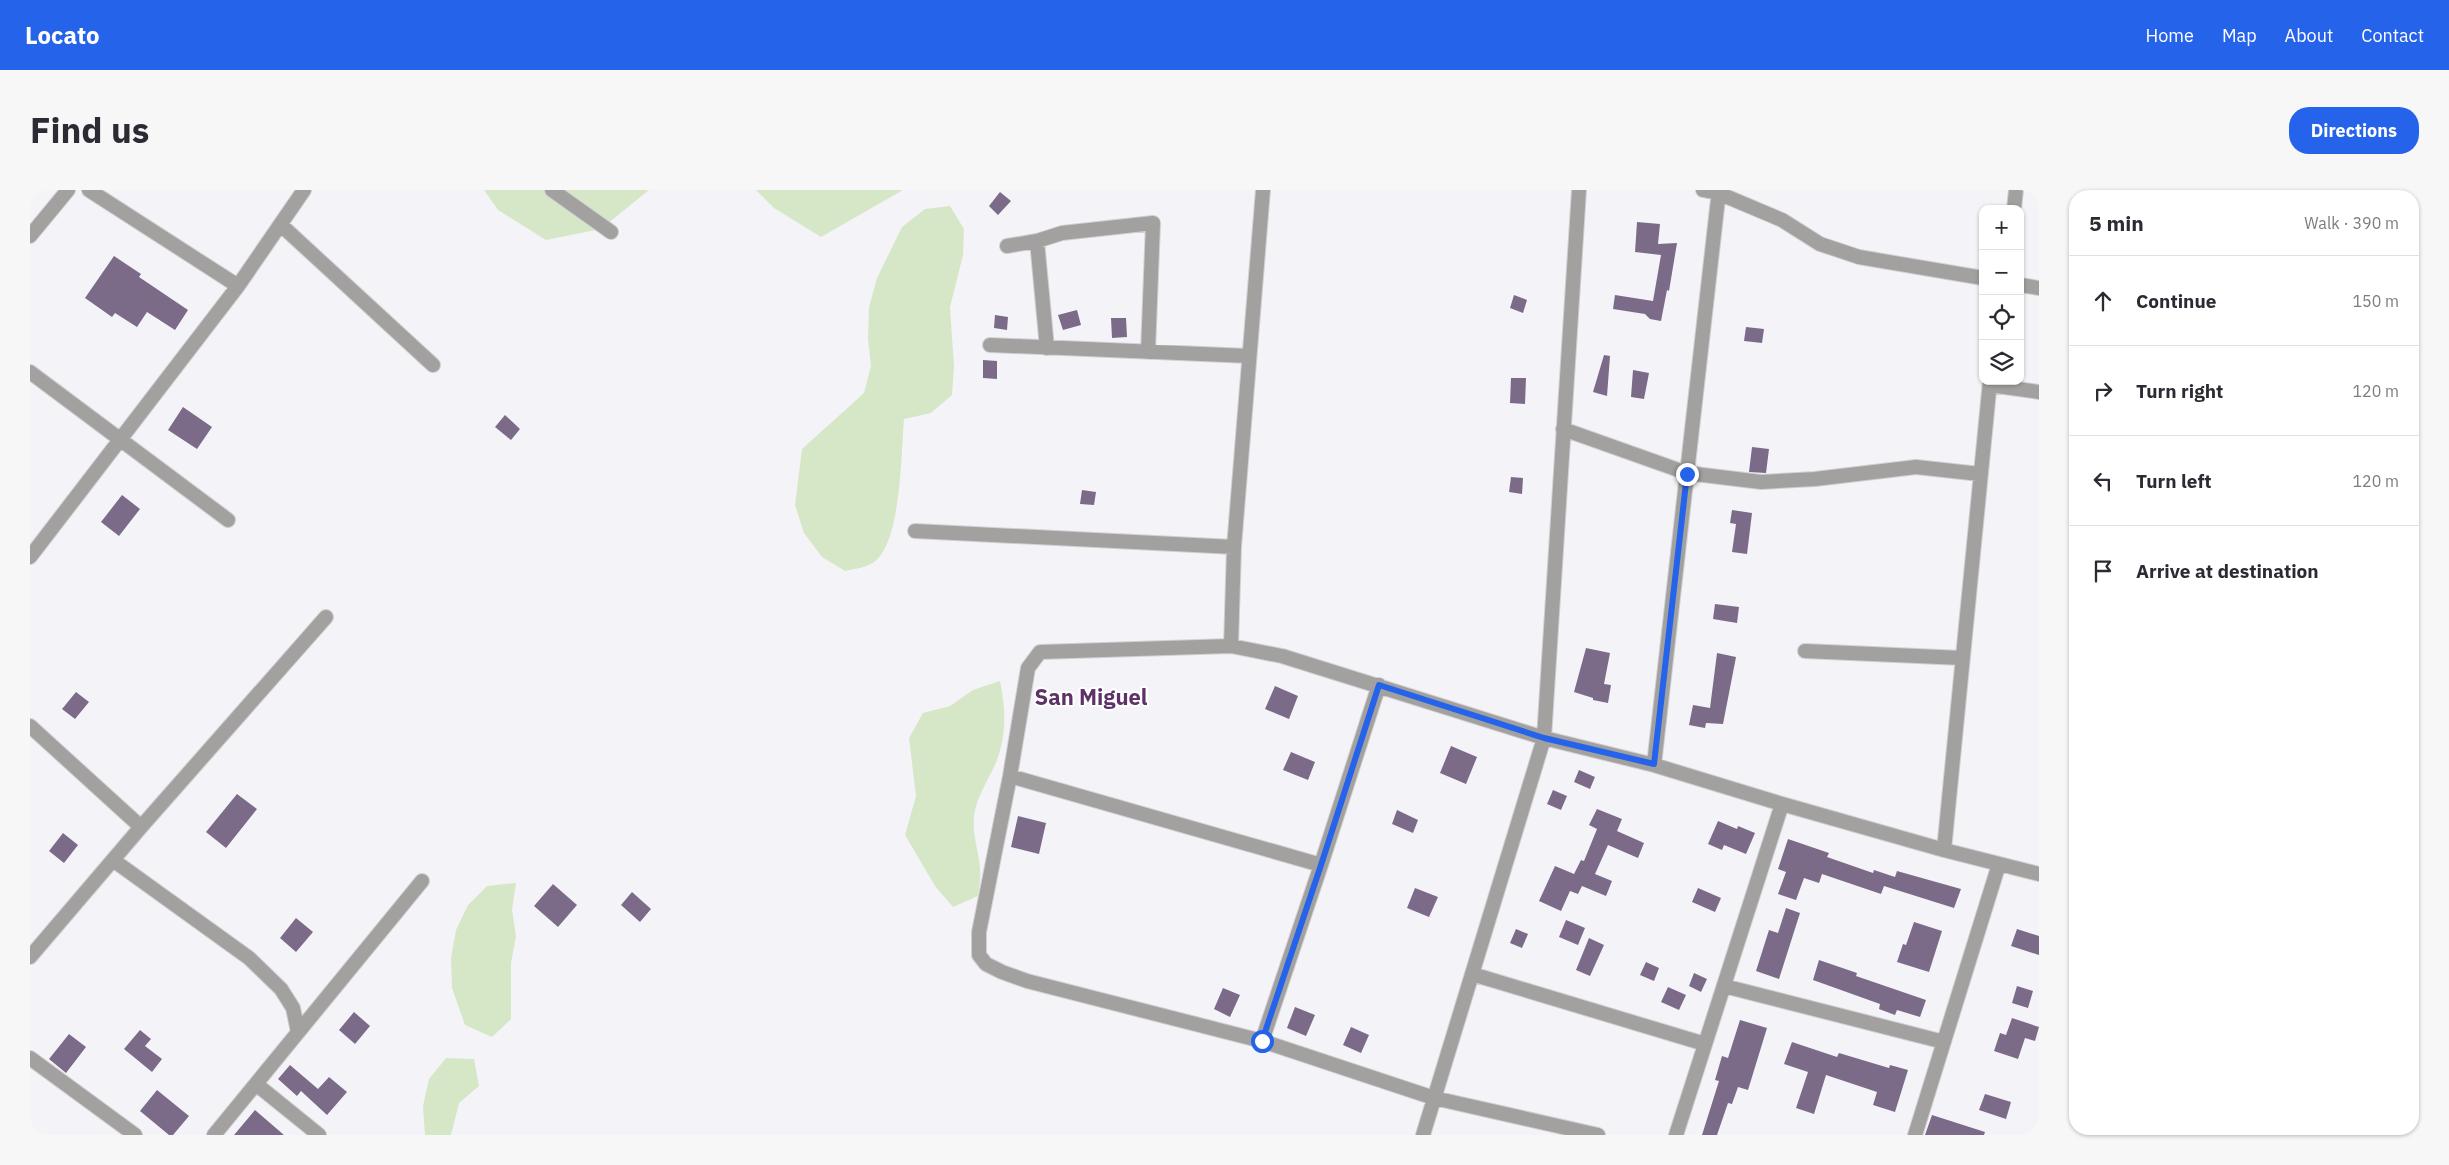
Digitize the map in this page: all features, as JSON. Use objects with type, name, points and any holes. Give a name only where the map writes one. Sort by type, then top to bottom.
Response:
[{"type":"street","points":[[30,236],[68,190]]},
{"type":"street","points":[[89,190],[238,286]]},
{"type":"street","points":[[30,557],[238,286],[304,190]]},
{"type":"street","points":[[552,190],[611,232]]},
{"type":"street","points":[[1231,646],[1234,547],[1263,190]]},
{"type":"street","points":[[1423,1135],[1544,738],[1580,190]]},
{"type":"street","points":[[1703,190],[1718,192],[1782,220],[1820,244],[1860,257],[1979,277]]},
{"type":"street","points":[[2014,205],[2016,190]]},
{"type":"street","points":[[1654,764],[1718,192]]},
{"type":"street","points":[[1007,246],[1037,241],[1062,234],[1154,224],[1148,352]]},
{"type":"street","points":[[281,225],[433,365]]},
{"type":"street","points":[[1037,241],[1047,348]]},
{"type":"street","points":[[2024,286],[2039,288]]},
{"type":"street","points":[[990,345],[1249,356]]},
{"type":"street","points":[[30,372],[228,520]]},
{"type":"street","points":[[1944,850],[1990,385]]},
{"type":"street","points":[[2001,385],[2039,392]]},
{"type":"street","points":[[1563,429],[1687,474],[1761,482],[1815,479],[1916,467],[1980,474]]},
{"type":"street","points":[[915,531],[1234,547]]},
{"type":"street","points":[[30,957],[141,827],[326,617]]},
{"type":"street","points":[[1598,1135],[1434,1098],[1262,1041],[1027,981],[986,964],[979,955],[980,919],[1010,776],[1028,668],[1040,652],[1231,646],[1282,656],[1544,738],[1654,764],[1782,804],[1944,850],[2039,874]]},
{"type":"street","points":[[1805,650],[1962,658]]},
{"type":"street","points":[[1262,1041],[1379,685]]},
{"type":"street","points":[[30,726],[141,827]]},
{"type":"street","points":[[1010,776],[1321,865]]},
{"type":"street","points":[[1676,1135],[1782,804]]},
{"type":"street","points":[[113,860],[249,958],[281,988],[293,1008],[298,1032]]},
{"type":"street","points":[[1915,1135],[1999,864]]},
{"type":"street","points":[[214,1135],[422,881]]},
{"type":"street","points":[[1472,974],[1705,1044]]},
{"type":"street","points":[[1724,986],[1944,1042]]},
{"type":"street","points":[[30,1058],[135,1135]]},
{"type":"street","points":[[256,1084],[319,1135]]},
{"type":"green space","points":[[484,190],[649,190],[601,229],[546,240],[498,210]]},
{"type":"green space","points":[[756,190],[903,190],[821,237],[774,208]]},
{"type":"green space","points":[[950,206],[964,229],[963,255],[950,307],[954,366],[952,395],[931,413],[904,419],[898,498],[889,539],[881,555],[871,564],[845,571],[822,557],[804,533],[795,505],[802,449],[864,393],[871,366],[868,339],[869,307],[877,278],[902,227],[925,209]]},
{"type":"green space","points":[[1000,681],[1004,714],[1001,746],[994,767],[979,797],[974,816],[980,872],[978,896],[953,907],[935,886],[905,835],[916,796],[909,738],[923,713],[950,706],[973,690]]},
{"type":"green space","points":[[516,883],[512,910],[516,936],[511,963],[511,1019],[492,1037],[465,1025],[452,988],[451,958],[456,930],[468,905],[487,886]]},
{"type":"green space","points":[[446,1058],[474,1059],[479,1086],[459,1103],[451,1135],[425,1135],[423,1106],[429,1079]]},
{"type":"building","points":[[1000,192],[1011,201],[998,215],[989,206]]},
{"type":"building","points":[[1637,222],[1660,224],[1658,244],[1677,243],[1669,291],[1667,290],[1661,321],[1650,319],[1645,314],[1613,309],[1615,295],[1653,301],[1661,255],[1635,252]]},
{"type":"building","points":[[114,256],[141,274],[139,277],[188,310],[175,330],[147,312],[137,327],[115,313],[112,317],[85,298]]},
{"type":"building","points":[[1514,295],[1527,300],[1523,313],[1510,308]]},
{"type":"building","points":[[1077,310],[1081,325],[1063,330],[1058,315]]},
{"type":"building","points":[[995,315],[1008,317],[1007,330],[994,328]]},
{"type":"building","points":[[1111,318],[1126,318],[1127,337],[1112,338]]},
{"type":"building","points":[[1746,327],[1764,329],[1762,343],[1744,341]]},
{"type":"building","points":[[1604,355],[1610,356],[1607,396],[1593,392]]},
{"type":"building","points":[[983,360],[997,361],[997,379],[983,378]]},
{"type":"building","points":[[1633,370],[1649,373],[1644,399],[1631,397]]},
{"type":"building","points":[[1511,378],[1526,378],[1525,404],[1510,403]]},
{"type":"building","points":[[183,407],[212,427],[197,449],[168,430]]},
{"type":"building","points":[[505,415],[520,429],[511,440],[495,427]]},
{"type":"building","points":[[1752,447],[1769,449],[1766,473],[1749,472]]},
{"type":"building","points":[[1511,477],[1523,478],[1522,494],[1509,492]]},
{"type":"building","points":[[1082,490],[1096,492],[1094,505],[1080,504]]},
{"type":"building","points":[[122,495],[140,509],[119,536],[101,522]]},
{"type":"building","points":[[1732,510],[1752,513],[1747,554],[1732,552],[1736,524],[1730,523]]},
{"type":"building","points":[[1715,604],[1739,607],[1737,623],[1713,619]]},
{"type":"building","points":[[1586,648],[1610,653],[1604,684],[1611,685],[1608,703],[1593,700],[1593,698],[1574,692]]},
{"type":"building","points":[[1717,653],[1736,657],[1723,724],[1706,723],[1705,728],[1689,725],[1693,705],[1710,708]]},
{"type":"building","points":[[1275,686],[1298,696],[1289,719],[1265,709]]},
{"type":"building","points":[[76,692],[89,702],[75,719],[62,709]]},
{"type":"building","points":[[1451,746],[1477,757],[1466,784],[1440,773]]},
{"type":"building","points":[[1291,752],[1315,762],[1308,780],[1283,770]]},
{"type":"building","points":[[1579,770],[1595,777],[1590,789],[1574,782]]},
{"type":"building","points":[[1553,790],[1567,796],[1561,810],[1547,804]]},
{"type":"building","points":[[237,794],[257,809],[226,848],[206,832]]},
{"type":"building","points":[[1597,809],[1622,819],[1617,831],[1644,843],[1638,858],[1608,845],[1595,874],[1612,881],[1606,896],[1582,886],[1578,894],[1570,891],[1561,911],[1539,901],[1555,866],[1574,874],[1581,860],[1584,861],[1597,829],[1589,825]]},
{"type":"building","points":[[1397,810],[1418,820],[1413,833],[1392,824]]},
{"type":"building","points":[[1018,816],[1046,823],[1039,854],[1011,847]]},
{"type":"building","points":[[1718,821],[1737,829],[1738,826],[1755,833],[1746,854],[1724,845],[1722,850],[1708,844]]},
{"type":"building","points":[[63,833],[78,845],[64,863],[49,851]]},
{"type":"building","points":[[1788,839],[1829,853],[1827,857],[1873,873],[1874,870],[1895,877],[1897,871],[1961,889],[1954,908],[1884,886],[1881,894],[1822,874],[1819,883],[1804,878],[1796,900],[1778,894],[1786,872],[1778,869]]},
{"type":"building","points":[[553,884],[577,905],[558,927],[534,906]]},
{"type":"building","points":[[1415,888],[1438,897],[1429,917],[1407,908]]},
{"type":"building","points":[[1698,888],[1721,898],[1715,912],[1692,902]]},
{"type":"building","points":[[632,892],[651,909],[640,922],[621,905]]},
{"type":"building","points":[[1786,908],[1800,913],[1779,979],[1756,971],[1769,930],[1778,933]]},
{"type":"building","points":[[296,918],[313,932],[296,952],[280,938]]},
{"type":"building","points":[[1566,920],[1585,928],[1578,945],[1559,937]]},
{"type":"building","points":[[1914,922],[1942,931],[1929,972],[1897,962],[1903,944],[1906,945]]},
{"type":"building","points":[[1516,929],[1528,934],[1522,948],[1510,943]]},
{"type":"building","points":[[2017,929],[2039,936],[2039,955],[2011,946]]},
{"type":"building","points":[[1589,938],[1604,945],[1590,976],[1576,970]]},
{"type":"building","points":[[1819,960],[1857,973],[1856,976],[1926,1000],[1920,1017],[1897,1010],[1895,1015],[1879,1009],[1880,1004],[1813,980]]},
{"type":"building","points":[[1646,962],[1659,968],[1654,981],[1640,975]]},
{"type":"building","points":[[1694,973],[1707,979],[1701,992],[1689,986]]},
{"type":"building","points":[[2017,986],[2033,991],[2028,1008],[2012,1003]]},
{"type":"building","points":[[1668,987],[1686,995],[1679,1010],[1661,1002]]},
{"type":"building","points":[[1223,988],[1240,995],[1230,1017],[1214,1009]]},
{"type":"building","points":[[1295,1007],[1315,1015],[1306,1036],[1287,1028]]},
{"type":"building","points":[[354,1012],[370,1026],[355,1044],[339,1030]]},
{"type":"building","points":[[2012,1018],[2039,1027],[2035,1041],[2025,1038],[2018,1059],[1994,1051],[2000,1033],[2006,1035]]},
{"type":"building","points":[[1740,1020],[1767,1028],[1748,1090],[1738,1087],[1732,1104],[1728,1103],[1717,1135],[1702,1135],[1719,1081],[1715,1080],[1722,1056],[1728,1058]]},
{"type":"building","points":[[1351,1027],[1369,1035],[1361,1053],[1343,1045]]},
{"type":"building","points":[[140,1030],[151,1039],[145,1046],[162,1059],[152,1072],[124,1049]]},
{"type":"building","points":[[69,1034],[86,1047],[66,1073],[49,1059]]},
{"type":"building","points":[[1792,1042],[1837,1057],[1839,1053],[1889,1068],[1890,1065],[1908,1070],[1895,1112],[1873,1105],[1877,1092],[1826,1075],[1814,1114],[1796,1108],[1808,1072],[1784,1064]]},
{"type":"building","points":[[290,1065],[318,1089],[329,1077],[347,1092],[327,1115],[301,1091],[297,1096],[278,1079]]},
{"type":"building","points":[[157,1090],[189,1116],[173,1135],[169,1135],[140,1111]]},
{"type":"building","points":[[1985,1094],[2011,1102],[2006,1119],[1979,1110]]},
{"type":"building","points":[[255,1110],[284,1135],[234,1135]]},
{"type":"building","points":[[1932,1115],[1985,1132],[1984,1135],[1925,1135]]},
{"type":"district","name":"San Miguel","points":[[1091,697]]},
{"type":"route","points":[[1262,1041],[1379,685],[1544,738],[1654,764],[1687,474]]}]
